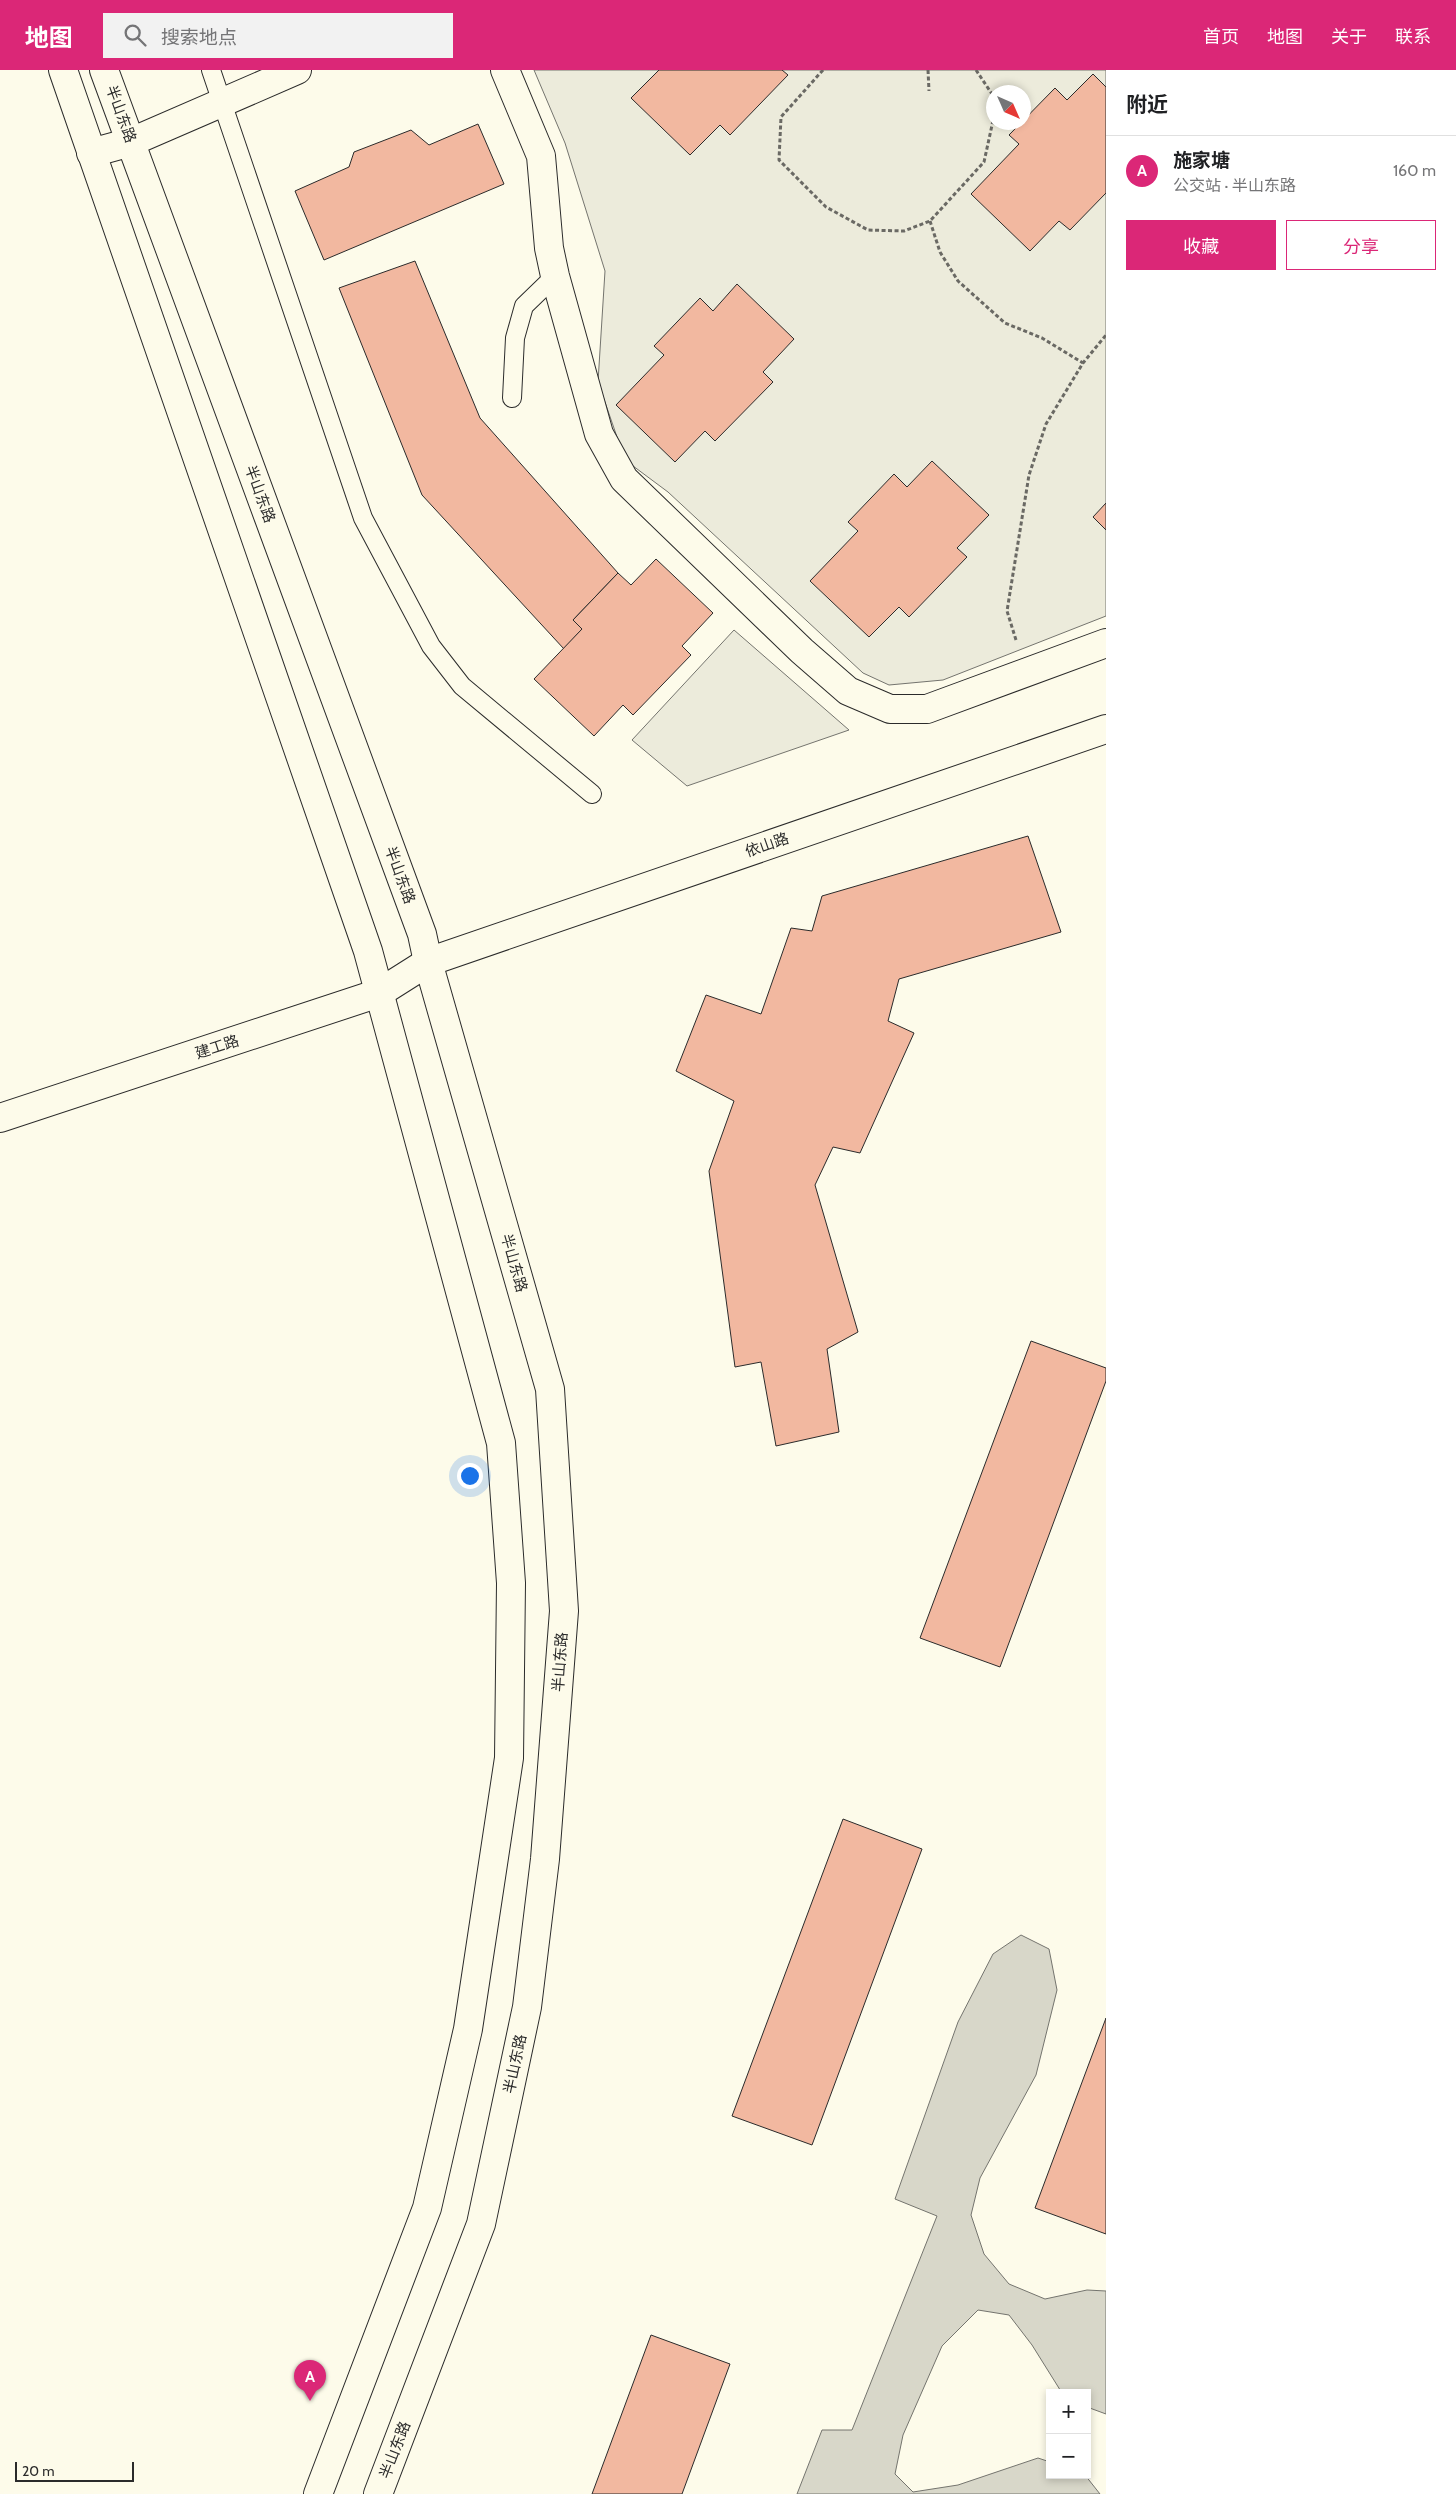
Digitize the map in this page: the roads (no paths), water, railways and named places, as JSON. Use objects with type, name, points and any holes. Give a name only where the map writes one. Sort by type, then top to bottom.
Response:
[{"type":"main road","points":[[63,70],[368,951],[501,1443],[512,1583],[509,1758],[468,2030],[427,2208],[318,2494]]},
{"type":"main road","name":"半山东路","points":[[104,70],[418,925],[550,1389],[564,1611],[545,1859],[526,2007],[481,2224],[378,2494]]},
{"type":"main road","points":[[91,153],[131,142],[297,70]]},
{"type":"main road","points":[[505,70],[541,156],[549,248],[599,434],[624,479],[802,651],[848,691],[890,709],[927,709],[1106,644]]},
{"type":"main road","name":"依山路","points":[[428,962],[1106,729]]},
{"type":"main road","name":"建工路","points":[[0,1118],[379,994],[428,962]]},
{"type":"lane","points":[[211,70],[363,518],[431,646],[462,686],[592,794]]},
{"type":"lane","points":[[512,398],[515,338],[524,306],[555,276]]},
{"type":"place","name":"施家塘","points":[[310,2401]]}]
